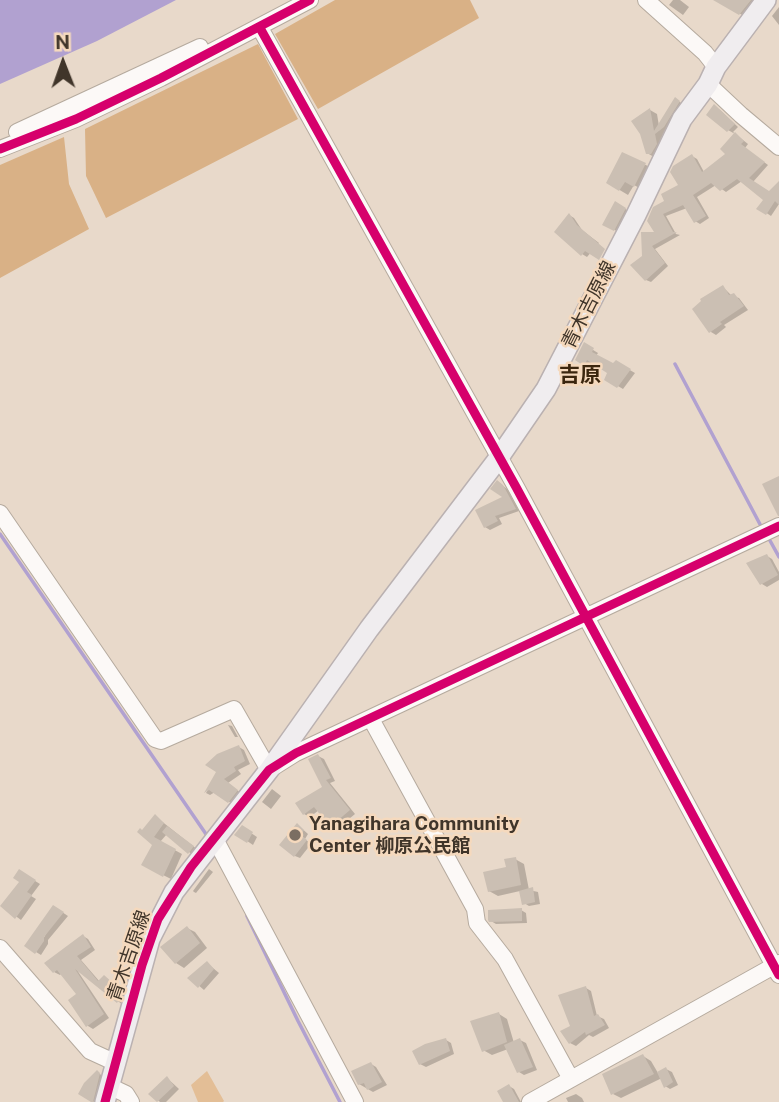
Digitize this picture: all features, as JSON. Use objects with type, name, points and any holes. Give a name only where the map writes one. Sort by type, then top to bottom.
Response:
[{"type":"main road","name":"青木吉原線","points":[[107,1094],[149,939],[159,919],[191,867],[269,770],[377,619],[498,459],[546,389],[636,215],[682,119],[766,0]]},
{"type":"street","points":[[0,139],[256,21],[292,0]]},
{"type":"street","points":[[0,149],[76,119],[260,28],[310,0]]},
{"type":"street","points":[[646,0],[705,53],[712,75],[741,115],[779,146]]},
{"type":"street","points":[[260,28],[777,968],[530,1102]]},
{"type":"street","points":[[0,513],[155,739],[161,741],[234,709],[269,770],[296,753],[779,526]]},
{"type":"street","points":[[371,719],[475,909],[477,923],[505,959],[571,1079]]},
{"type":"street","points":[[215,839],[355,1102]]},
{"type":"street","points":[[0,948],[90,1051],[114,1062]]},
{"type":"street","points":[[107,1094],[126,1094],[131,1102]]},
{"type":"shaded area","points":[[0,0],[176,0],[97,41],[0,84]]},
{"type":"shaded area","points":[[335,0],[470,0],[479,18],[318,109],[275,34]]},
{"type":"shaded area","points":[[258,44],[298,119],[106,218],[86,176],[85,129]]},
{"type":"shaded area","points":[[64,137],[69,184],[89,229],[0,278],[0,165]]},
{"type":"shaded area","points":[[207,1071],[223,1102],[198,1102],[191,1085]]},
{"type":"building","points":[[713,0],[751,0],[739,15]]},
{"type":"building","points":[[675,97],[680,101],[664,127],[655,134],[657,144],[651,154],[646,154],[640,134],[631,121],[650,108],[654,131]]},
{"type":"building","points":[[714,104],[735,124],[727,132],[706,115]]},
{"type":"building","points":[[735,132],[744,141],[741,144],[765,162],[749,178],[769,191],[779,181],[779,205],[775,201],[766,215],[756,209],[763,200],[737,179],[720,191],[711,183],[693,195],[706,216],[694,223],[683,205],[663,214],[673,232],[677,232],[652,246],[665,263],[645,281],[630,265],[642,256],[641,232],[654,232],[647,221],[653,207],[664,201],[661,194],[678,185],[670,172],[673,166],[692,154],[702,172],[725,154],[720,149]]},
{"type":"building","points":[[622,152],[646,163],[634,187],[625,182],[619,191],[606,183]]},
{"type":"building","points":[[615,201],[626,208],[614,231],[602,225]]},
{"type":"building","points":[[569,213],[577,225],[605,249],[599,260],[585,251],[581,256],[554,232]]},
{"type":"building","points":[[723,285],[729,295],[734,293],[744,306],[709,333],[692,309],[700,299]]},
{"type":"building","points":[[584,342],[594,348],[592,352],[613,363],[616,360],[631,369],[617,388],[604,380],[607,373],[587,360],[584,366],[575,360]]},
{"type":"building","points":[[779,476],[779,516],[778,516],[762,484]]},
{"type":"building","points":[[497,480],[503,485],[516,509],[495,516],[498,521],[484,528],[475,510],[502,497],[490,489]]},
{"type":"building","points":[[767,554],[778,575],[760,585],[746,563]]},
{"type":"building","points":[[239,745],[245,761],[234,767],[236,771],[224,779],[238,790],[228,803],[209,790],[204,793],[216,772],[205,765],[217,754]]},
{"type":"building","points":[[318,754],[331,778],[326,780],[350,810],[330,827],[314,807],[303,815],[295,803],[322,787],[308,759]]},
{"type":"building","points":[[155,814],[164,823],[154,837],[176,849],[163,877],[141,865],[152,845],[137,832],[140,828],[142,830]]},
{"type":"building","points":[[297,823],[304,830],[301,835],[307,840],[294,857],[279,845]]},
{"type":"building","points":[[242,825],[253,832],[247,843],[234,835]]},
{"type":"building","points":[[167,826],[194,846],[188,854],[162,832]]},
{"type":"building","points":[[516,857],[521,885],[488,892],[483,872],[506,867],[504,859]]},
{"type":"building","points":[[19,869],[36,880],[27,892],[32,895],[15,919],[0,906],[19,882],[13,878]]},
{"type":"building","points":[[533,887],[535,902],[522,905],[519,891]]},
{"type":"building","points":[[53,905],[64,912],[44,937],[35,954],[24,946]]},
{"type":"building","points":[[522,908],[522,921],[488,920],[488,910]]},
{"type":"building","points":[[187,926],[200,943],[175,964],[160,947]]},
{"type":"building","points":[[83,934],[91,947],[77,956],[98,981],[104,975],[123,992],[117,1003],[75,969],[104,1014],[86,1027],[68,1000],[76,994],[57,970],[53,973],[44,963]]},
{"type":"building","points":[[207,961],[214,969],[198,988],[187,978]]},
{"type":"building","points":[[586,986],[594,1016],[598,1014],[605,1025],[586,1035],[585,1032],[569,1044],[560,1031],[570,1026],[558,995]]},
{"type":"building","points":[[499,1012],[507,1042],[482,1052],[470,1021]]},
{"type":"building","points":[[446,1038],[450,1051],[419,1065],[412,1051]]},
{"type":"building","points":[[520,1038],[533,1067],[517,1073],[504,1045]]},
{"type":"building","points":[[643,1054],[654,1074],[611,1095],[602,1074]]},
{"type":"building","points":[[371,1062],[382,1082],[367,1090],[364,1083],[358,1085],[351,1071]]},
{"type":"building","points":[[666,1067],[673,1082],[664,1088],[657,1072]]},
{"type":"building","points":[[97,1070],[100,1073],[91,1102],[78,1094],[84,1083]]},
{"type":"building","points":[[167,1076],[174,1086],[157,1102],[148,1094]]},
{"type":"building","points":[[509,1084],[519,1102],[503,1102],[497,1091]]},
{"type":"waterway","points":[[675,364],[762,528]]},
{"type":"waterway","points":[[0,534],[208,837]]},
{"type":"waterway","points":[[768,537],[779,557]]},
{"type":"waterway","points":[[247,916],[340,1102]]},
{"type":"cycle path","points":[[0,149],[76,119],[310,0]]},
{"type":"cycle path","points":[[260,28],[516,487],[779,975]]},
{"type":"cycle path","points":[[105,1102],[142,965],[158,919],[191,867],[269,770],[296,753],[779,526]]},
{"type":"place","name":"Yanagihara Community Center 柳原公民館","points":[[295,835]]},
{"type":"district","name":"吉原","points":[[580,376]]}]
